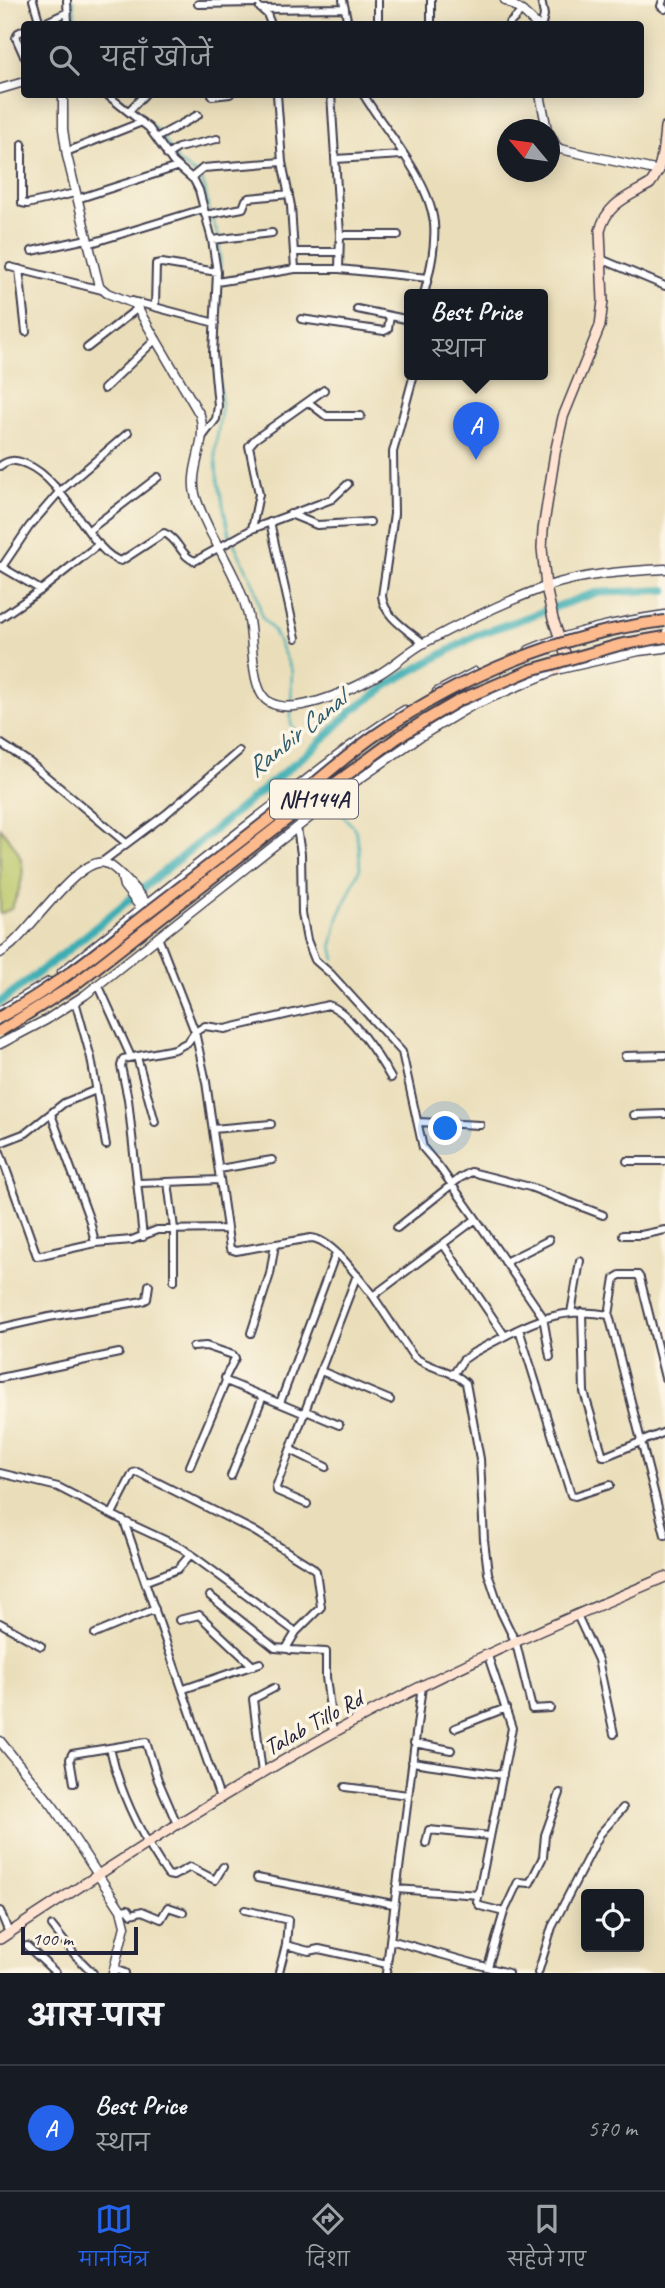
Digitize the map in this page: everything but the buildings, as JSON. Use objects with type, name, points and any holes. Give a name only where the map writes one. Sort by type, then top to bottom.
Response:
[{"type":"highway","name":"NH144A","points":[[0,1017],[84,962],[355,750],[405,715],[488,673],[561,643],[611,629],[665,621]]},
{"type":"highway","name":"NH144A","points":[[0,1031],[74,985],[299,810],[397,738],[429,718],[460,700],[531,670],[619,645],[665,637]]},
{"type":"main road","points":[[556,670],[564,660],[565,653],[553,619],[542,548],[542,530],[555,453],[568,404],[600,326],[603,301],[600,231],[606,214],[617,203],[650,184],[659,171],[665,127]]},
{"type":"main road","name":"Talab Tillo Rd","points":[[0,1939],[146,1843],[333,1733],[422,1686],[665,1577]]},
{"type":"street","points":[[33,0],[40,21]]},
{"type":"street","points":[[67,0],[68,21]]},
{"type":"street","points":[[378,0],[378,21]]},
{"type":"street","points":[[431,0],[431,21]]},
{"type":"street","points":[[505,0],[533,21]]},
{"type":"street","points":[[541,0],[543,21]]},
{"type":"street","points":[[663,0],[661,6],[665,9]]},
{"type":"street","points":[[198,4],[344,4]]},
{"type":"street","points":[[258,4],[270,21]]},
{"type":"street","points":[[512,21],[522,11]]},
{"type":"street","points":[[48,21],[68,12]]},
{"type":"street","points":[[21,32],[16,38],[21,49]]},
{"type":"street","points":[[0,89],[21,83]]},
{"type":"street","points":[[63,98],[66,152],[97,282],[102,290]]},
{"type":"street","points":[[113,98],[131,108],[160,136],[177,167]]},
{"type":"street","points":[[131,108],[141,98]]},
{"type":"street","points":[[277,98],[295,269]]},
{"type":"street","points":[[331,98],[340,236],[339,269]]},
{"type":"street","points":[[366,98],[421,184],[432,214],[434,237],[426,289]]},
{"type":"street","points":[[541,98],[545,119]]},
{"type":"street","points":[[160,136],[198,115]]},
{"type":"street","points":[[66,152],[142,121]]},
{"type":"street","points":[[170,152],[217,139]]},
{"type":"street","points":[[22,144],[22,203],[27,204],[76,196],[177,167],[194,174]]},
{"type":"street","points":[[560,149],[659,171]]},
{"type":"street","points":[[335,159],[402,155]]},
{"type":"street","points":[[194,174],[203,168],[282,162]]},
{"type":"street","points":[[194,174],[216,239],[220,282],[213,362],[218,407],[213,425],[203,436]]},
{"type":"street","points":[[32,251],[87,242],[207,213],[243,208],[246,200],[250,198],[289,194]]},
{"type":"street","points":[[216,239],[272,233]]},
{"type":"street","points":[[340,236],[398,235]]},
{"type":"street","points":[[294,252],[339,252]]},
{"type":"street","points":[[601,258],[665,286]]},
{"type":"street","points":[[155,307],[156,264],[217,272]]},
{"type":"street","points":[[10,267],[215,323]]},
{"type":"street","points":[[19,269],[26,332]]},
{"type":"street","points":[[220,282],[295,269],[339,269],[428,278]]},
{"type":"street","points":[[131,301],[138,308],[196,406],[202,422],[203,436],[194,476],[195,495],[221,547],[246,608],[259,688],[266,700],[282,707],[306,705],[368,680],[423,643],[547,591],[597,575],[665,569]]},
{"type":"street","points":[[87,348],[138,308]]},
{"type":"street","points":[[357,309],[404,319]]},
{"type":"street","points":[[300,319],[384,331],[388,329],[390,316]]},
{"type":"street","points":[[104,389],[156,339]]},
{"type":"street","points":[[412,380],[393,452],[394,514],[382,596],[388,612],[423,643]]},
{"type":"street","points":[[252,529],[259,494],[249,446],[324,390]]},
{"type":"street","points":[[308,402],[326,416],[361,416]]},
{"type":"street","points":[[41,590],[1,567],[29,527],[60,491],[128,433]]},
{"type":"street","points":[[0,466],[14,460],[45,475],[99,544],[113,558],[121,561],[164,533],[171,536],[191,561],[195,561],[252,529],[332,499],[348,484]]},
{"type":"street","points":[[89,530],[158,477]]},
{"type":"street","points":[[290,514],[317,525],[370,522]]},
{"type":"street","points":[[270,522],[296,638]]},
{"type":"street","points":[[0,618],[41,590],[99,544]]},
{"type":"street","points":[[0,1011],[56,977],[142,903],[384,723],[457,680],[559,637],[614,622],[665,615]]},
{"type":"street","points":[[0,1044],[75,1001],[352,784],[419,737],[471,706],[556,670],[639,651],[665,648]]},
{"type":"street","points":[[0,743],[29,762],[126,843]]},
{"type":"street","points":[[102,862],[166,814],[239,751]]},
{"type":"street","points":[[297,828],[301,854],[302,913],[307,940],[315,960],[402,1052],[423,1148],[476,1219],[543,1317],[550,1357]]},
{"type":"street","points":[[0,953],[90,864],[109,864],[142,903]]},
{"type":"street","points":[[158,937],[195,1032],[206,1082],[229,1247],[233,1251],[314,1237],[324,1242],[357,1276],[379,1292],[413,1356],[465,1381],[480,1459],[482,1521],[488,1573],[497,1602],[516,1643],[532,1709],[550,1708]]},
{"type":"street","points":[[98,984],[134,1057],[155,1122]]},
{"type":"street","points":[[75,1001],[86,1035],[106,1145]]},
{"type":"street","points":[[143,1237],[139,1183],[121,1060],[175,1049],[188,1042],[195,1032],[205,1026],[225,1029],[331,1006],[370,1044],[391,1078]]},
{"type":"street","points":[[625,1056],[665,1055]]},
{"type":"street","points":[[0,1143],[26,1133],[64,1102],[96,1090]]},
{"type":"street","points":[[51,1114],[90,1221],[95,1243]]},
{"type":"street","points":[[634,1115],[665,1114]]},
{"type":"street","points":[[418,1122],[480,1125]]},
{"type":"street","points":[[213,1129],[271,1124]]},
{"type":"street","points":[[0,1152],[37,1256],[95,1243],[143,1237],[154,1230],[227,1229]]},
{"type":"street","points":[[219,1169],[272,1160]]},
{"type":"street","points":[[627,1161],[665,1161]]},
{"type":"street","points":[[397,1228],[466,1173],[477,1172],[530,1187],[603,1215]]},
{"type":"street","points":[[139,1183],[220,1180]]},
{"type":"street","points":[[168,1182],[174,1229],[174,1281]]},
{"type":"street","points":[[379,1292],[476,1219]]},
{"type":"street","points":[[623,1235],[641,1235],[665,1230]]},
{"type":"street","points":[[505,1262],[549,1240]]},
{"type":"street","points":[[251,1333],[270,1275],[275,1244]]},
{"type":"street","points":[[443,1244],[505,1336]]},
{"type":"street","points":[[280,1404],[336,1253]]},
{"type":"street","points":[[571,1313],[580,1261]]},
{"type":"street","points":[[665,1378],[639,1276],[620,1275],[615,1278],[608,1315],[665,1535]]},
{"type":"street","points":[[307,1504],[276,1489],[357,1276]]},
{"type":"street","points":[[0,1328],[143,1301],[147,1299],[149,1285]]},
{"type":"street","points":[[453,1375],[473,1353],[543,1317],[582,1312],[608,1315]]},
{"type":"street","points":[[582,1312],[582,1379],[601,1453],[606,1456],[665,1432]]},
{"type":"street","points":[[519,1329],[572,1496],[610,1485]]},
{"type":"street","points":[[190,1466],[234,1356],[206,1346],[193,1347]]},
{"type":"street","points":[[0,1378],[119,1353]]},
{"type":"street","points":[[321,1371],[390,1399]]},
{"type":"street","points":[[226,1381],[340,1425]]},
{"type":"street","points":[[231,1476],[263,1396]]},
{"type":"street","points":[[291,1450],[326,1467]]},
{"type":"street","points":[[111,1514],[133,1474],[137,1472],[254,1531],[314,1569],[321,1602],[319,1610],[296,1632],[288,1649]]},
{"type":"street","points":[[0,1473],[58,1487],[169,1541],[191,1554],[296,1632]]},
{"type":"street","points":[[124,1521],[220,1798]]},
{"type":"street","points":[[146,1581],[178,1569],[191,1554]]},
{"type":"street","points":[[210,1596],[275,1648],[326,1652],[326,1678],[333,1733]]},
{"type":"street","points":[[95,1634],[155,1609]]},
{"type":"street","points":[[179,1620],[199,1615],[257,1665],[184,1689]]},
{"type":"street","points":[[577,1615],[598,1660],[614,1734]]},
{"type":"street","points":[[0,1623],[41,1646]]},
{"type":"street","points":[[488,1656],[512,1725],[477,1902],[478,1906],[504,1912]]},
{"type":"street","points":[[386,1973],[422,1686]]},
{"type":"street","points":[[262,1773],[253,1699],[274,1688]]},
{"type":"street","points":[[455,1728],[506,1708]]},
{"type":"street","points":[[74,1783],[71,1755],[144,1742],[148,1744],[177,1824]]},
{"type":"street","points":[[414,1743],[451,1750]]},
{"type":"street","points":[[2,1747],[53,1806],[123,1910],[125,1926],[119,1972]]},
{"type":"street","points":[[110,1748],[117,1778],[146,1843],[169,1876],[188,1867],[215,1880],[223,1867]]},
{"type":"street","points":[[412,1762],[503,1775]]},
{"type":"street","points":[[345,1787],[408,1795]]},
{"type":"street","points":[[488,1967],[504,1912],[519,1882],[530,1884],[544,1855],[545,1835],[560,1793]]},
{"type":"street","points":[[538,1973],[552,1927],[596,1841],[623,1808]]},
{"type":"street","points":[[426,1843],[429,1830],[490,1836]]},
{"type":"street","points":[[257,1878],[394,1904]]},
{"type":"street","points":[[396,1889],[479,1895]]},
{"type":"street","points":[[123,1910],[128,1909],[132,1914],[143,1911],[162,1919],[168,1907],[183,1912]]},
{"type":"street","points":[[245,1910],[288,1920],[286,1945],[279,1972]]},
{"type":"street","points":[[0,1911],[9,1933]]},
{"type":"street","points":[[52,1926],[93,1973]]},
{"type":"street","points":[[390,1940],[508,1973]]},
{"type":"street","points":[[286,1945],[387,1964]]},
{"type":"street","points":[[27,1946],[56,1973]]},
{"type":"green space","points":[[0,828],[16,848],[22,875],[11,909],[0,914]]},
{"type":"waterway","points":[[73,0],[76,21]]},
{"type":"waterway","points":[[120,98],[159,132],[179,162],[201,178],[205,189],[219,239],[220,254],[216,356],[222,404],[215,450],[217,475],[229,533],[255,587],[262,617],[273,630],[292,671],[291,702]]},
{"type":"waterway","name":"Ranbir Canal","points":[[0,1002],[68,950],[316,746],[353,710],[394,681],[477,635],[595,593],[665,590]]},
{"type":"waterway","points":[[291,709],[291,724],[301,741]]},
{"type":"waterway","points":[[335,802],[339,811],[355,829],[360,868],[338,918],[332,945],[335,960]]},
{"type":"place","name":"Best Price","points":[[476,460]]}]
